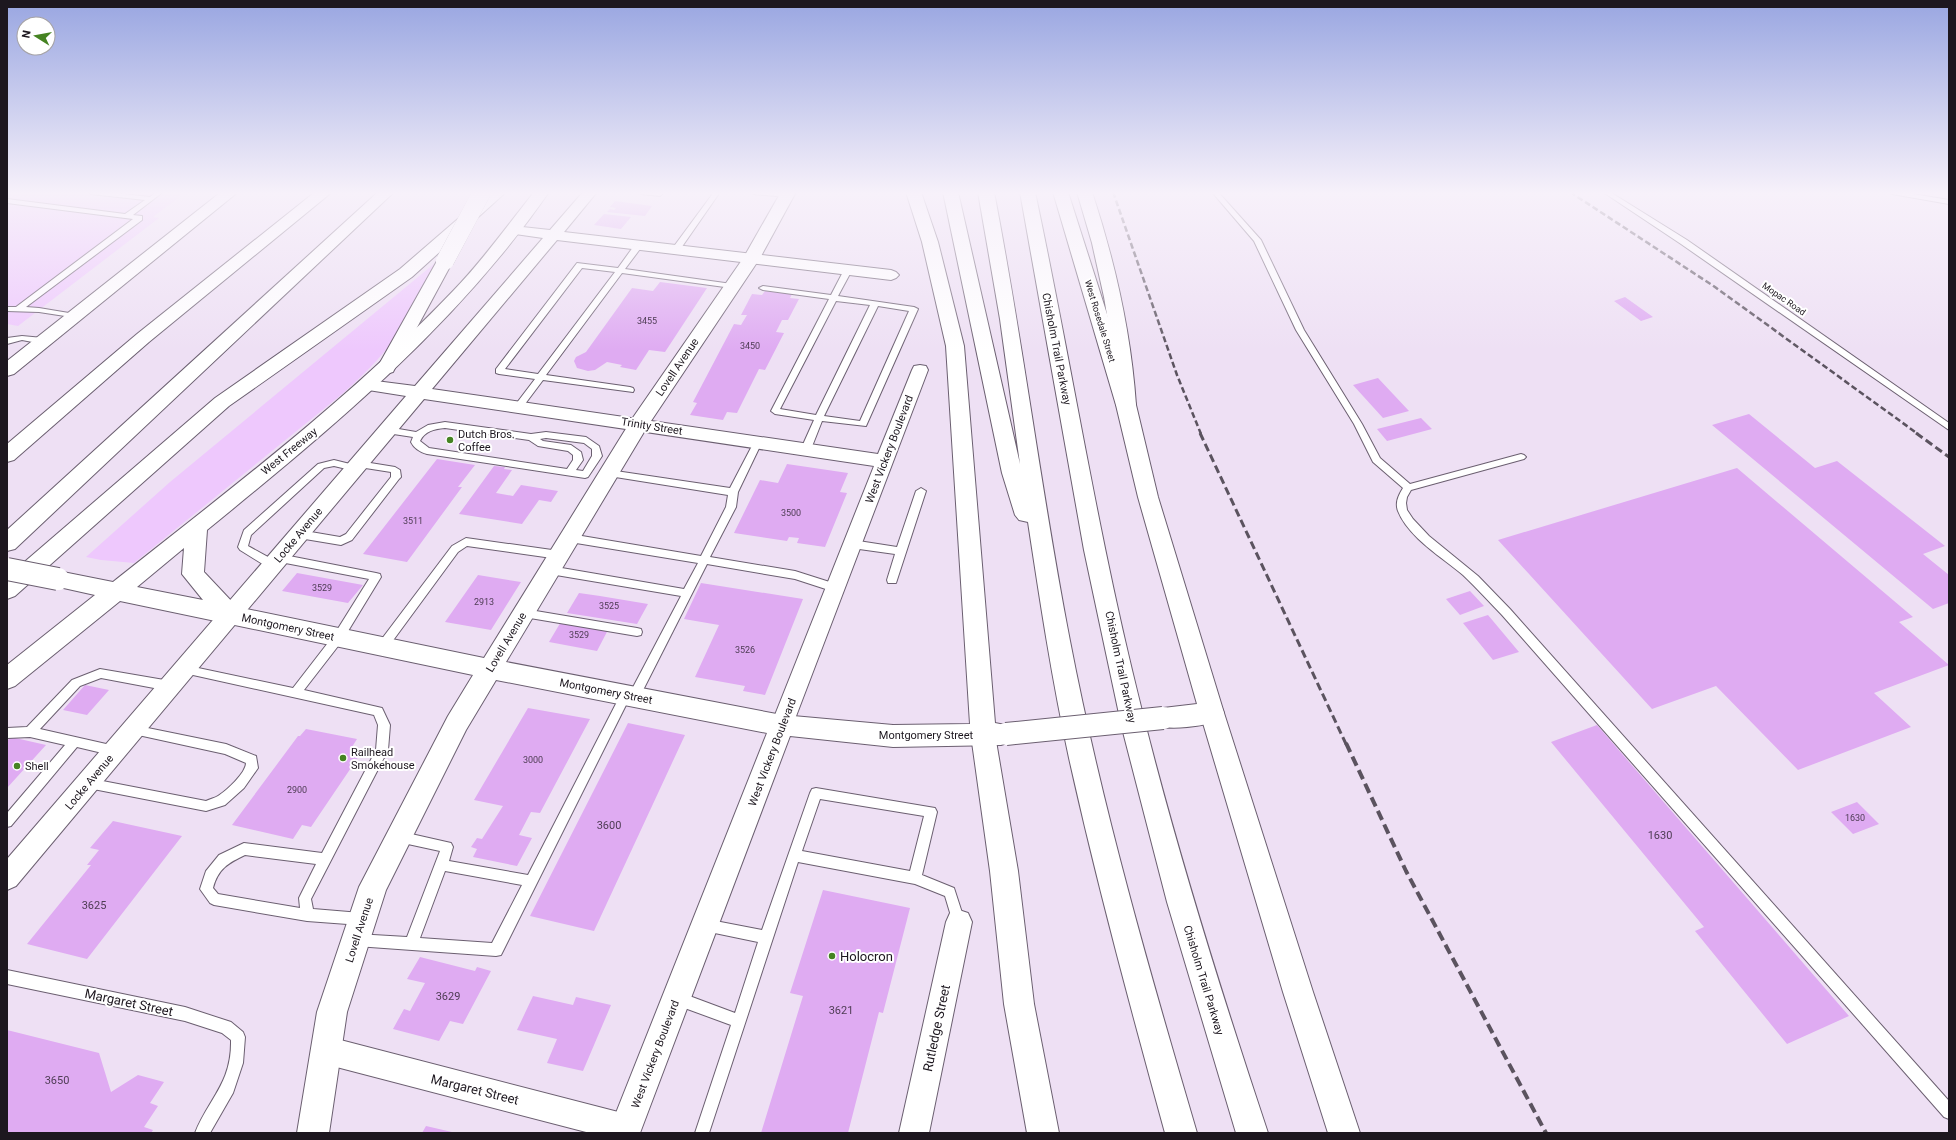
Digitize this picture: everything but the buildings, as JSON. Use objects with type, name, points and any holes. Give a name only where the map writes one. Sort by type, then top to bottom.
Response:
[{"type":"main road","points":[[9,366],[75,316],[164,245]]},
{"type":"main road","points":[[7,455],[143,338],[258,245]]},
{"type":"main road","points":[[7,543],[329,245]]},
{"type":"main road","points":[[7,590],[222,402],[406,273],[438,245]]},
{"type":"main road","points":[[386,368],[453,245]]},
{"type":"main road","name":"West Freeway","points":[[7,679],[301,442],[368,385],[461,293],[500,245]]},
{"type":"main road","name":"Lovell Avenue","points":[[313,1133],[332,1012],[373,887],[398,837],[457,723],[560,554],[600,476],[639,424],[759,245]]},
{"type":"main road","points":[[752,258],[764,245]]},
{"type":"main road","points":[[931,245],[955,346],[994,734],[1004,871],[1020,1004],[1043,1133]]},
{"type":"main road","points":[[962,245],[1012,473],[1051,596]]},
{"type":"main road","points":[[996,245],[1002,276],[1029,468],[1070,702],[1115,896],[1181,1133]]},
{"type":"main road","name":"Chisholm Trail Parkway","points":[[1037,245],[1121,675],[1160,832],[1223,1044],[1252,1133]]},
{"type":"main road","name":"West Rosedale Street","points":[[1076,245],[1126,405]]},
{"type":"main road","points":[[1099,245],[1109,280],[1125,368],[1126,405],[1148,497],[1212,713],[1298,992],[1344,1133]]},
{"type":"main road","points":[[197,526],[193,574],[230,615]]},
{"type":"main road","name":"Montgomery Street","points":[[7,569],[116,590],[490,669],[782,725],[893,736],[994,734],[1212,713]]},
{"type":"main road","name":"West Vickery Boulevard","points":[[625,1130],[782,725]]},
{"type":"street","name":"Locke Avenue","points":[[7,877],[544,245]]},
{"type":"street","points":[[642,245],[891,275]]},
{"type":"street","name":"West Vickery Boulevard","points":[[782,725],[920,370]]},
{"type":"street","name":"Trinity Street","points":[[368,385],[519,406],[884,461]]},
{"type":"street","name":"Rutledge Street","points":[[914,1133],[959,922]]},
{"type":"street","name":"Margaret Street","points":[[325,1050],[625,1130]]},
{"type":"lane","points":[[17,310],[103,245]]},
{"type":"lane","points":[[519,406],[640,245]]},
{"type":"lane","points":[[676,249],[679,245]]},
{"type":"lane","points":[[1260,245],[1300,330],[1358,424],[1376,460],[1408,488]]},
{"type":"lane","name":"Mopac Road","points":[[1689,245],[1949,427]]},
{"type":"lane","points":[[630,390],[499,371],[580,265],[732,286]]},
{"type":"lane","points":[[763,288],[833,297],[914,309],[864,424],[774,411],[833,297],[848,270]]},
{"type":"lane","points":[[806,449],[819,418],[875,304]]},
{"type":"lane","points":[[7,309],[38,310],[75,316]]},
{"type":"lane","points":[[7,341],[22,338],[43,341]]},
{"type":"lane","points":[[600,476],[596,448],[586,440],[546,435],[531,437],[445,425],[433,426],[423,430],[418,435],[415,442],[426,451],[569,473],[733,492]]},
{"type":"lane","points":[[387,430],[418,435]]},
{"type":"lane","points":[[531,437],[541,444],[571,448],[578,454],[578,460],[569,473]]},
{"type":"lane","points":[[325,859],[244,849],[223,859],[210,875],[206,889],[214,899],[307,915],[411,944],[496,950],[630,696],[687,593],[731,507],[733,492],[758,442]]},
{"type":"lane","points":[[1521,457],[1408,488],[1402,496],[1401,506],[1403,513],[1414,527],[1474,579],[1506,612],[1949,1112]]},
{"type":"lane","points":[[296,692],[338,638],[376,577],[276,561],[243,547],[247,533],[321,466],[334,464],[395,470],[396,477],[349,537],[341,541],[299,534]]},
{"type":"lane","points":[[892,580],[921,491]]},
{"type":"lane","points":[[382,647],[455,548],[466,542],[560,554],[704,560],[795,575],[835,588]]},
{"type":"lane","points":[[852,544],[901,551]]},
{"type":"lane","points":[[560,554],[687,593]]},
{"type":"lane","points":[[524,613],[637,632]]},
{"type":"lane","points":[[184,670],[296,692],[378,711],[384,725],[382,750],[305,898],[307,915]]},
{"type":"lane","points":[[30,732],[76,683],[100,673],[170,686]]},
{"type":"lane","points":[[87,784],[206,806],[222,801],[240,784],[252,768],[252,760],[226,749],[133,730]]},
{"type":"lane","points":[[7,733],[30,732],[114,751]]},
{"type":"lane","points":[[7,822],[74,742]]},
{"type":"lane","points":[[702,1133],[766,937],[816,793],[931,812],[915,878]]},
{"type":"lane","points":[[398,837],[447,847],[411,944]]},
{"type":"lane","points":[[794,855],[915,878],[950,892],[959,922]]},
{"type":"lane","points":[[440,866],[532,881]]},
{"type":"lane","points":[[705,925],[766,937]]},
{"type":"lane","name":"Margaret Street","points":[[7,977],[185,1014],[226,1027],[238,1037],[240,1054],[226,1093],[202,1133]]},
{"type":"lane","points":[[676,998],[739,1021]]},
{"type":"shaded area","points":[[7,245],[123,245],[18,326],[7,324]]},
{"type":"shaded area","points":[[435,263],[400,331],[368,370],[341,395],[134,563],[86,557],[170,482]]},
{"type":"railway","points":[[1132,245],[1177,375],[1201,434]]},
{"type":"railway","points":[[1651,245],[1715,287],[1918,434]]},
{"type":"railway","points":[[1200,433],[1346,744]]},
{"type":"railway","points":[[1916,433],[1949,457]]},
{"type":"railway","points":[[1346,743],[1406,871],[1546,1133]]},
{"type":"place","name":"Dutch Bros. Coffee","points":[[450,440]]},
{"type":"place","name":"Railhead Smokehouse","points":[[343,758]]},
{"type":"place","name":"Shell","points":[[17,766]]},
{"type":"place","name":"Holocron","points":[[832,956]]}]
